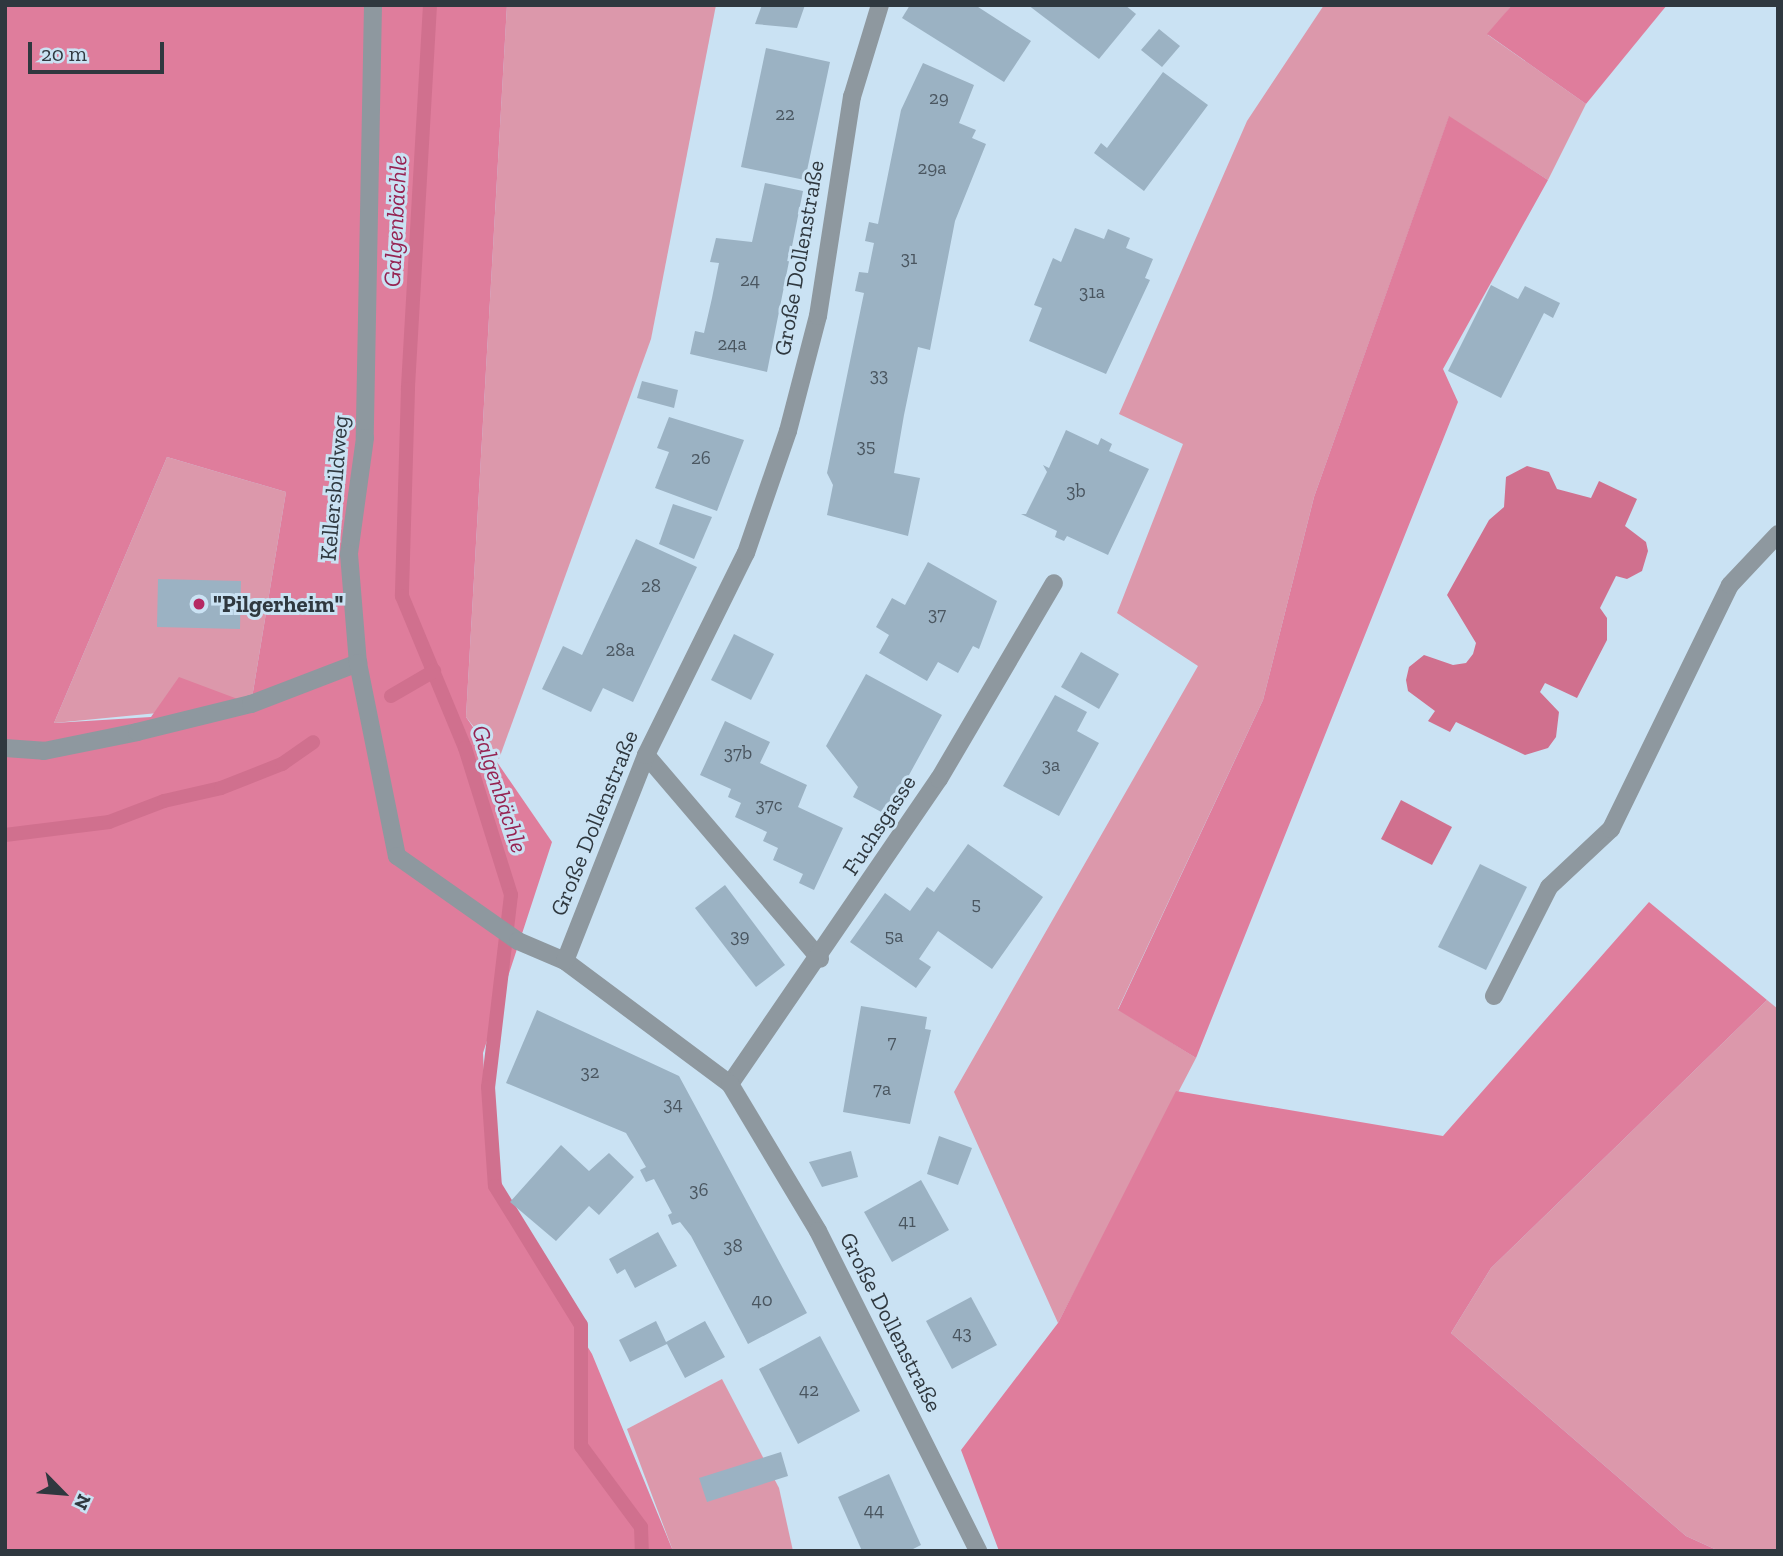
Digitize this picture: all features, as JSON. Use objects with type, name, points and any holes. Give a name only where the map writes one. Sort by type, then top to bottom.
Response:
[{"type":"street","name":"Kellersbildweg","points":[[373,5],[365,438],[349,554],[358,663],[397,856],[518,942],[565,961]]},
{"type":"street","name":"Große Dollenstraße","points":[[880,5],[852,97],[818,316],[788,431],[746,553],[646,755],[565,961],[730,1084],[818,1231],[978,1551]]},
{"type":"street","points":[[1494,996],[1549,887],[1611,829],[1730,585],[1778,534]]},
{"type":"street","name":"Fuchsgasse","points":[[730,1084],[820,959],[939,779],[1054,583]]},
{"type":"street","points":[[5,748],[44,751],[137,732],[251,704],[358,663]]},
{"type":"street","points":[[646,755],[820,959]]},
{"type":"shaded area","points":[[5,5],[507,5],[466,717],[552,842],[483,1053],[489,1186],[592,1354],[673,1551],[5,1551]],"holes":[[[167,457],[286,492],[251,704],[179,677],[151,717],[54,723]]]},
{"type":"shaded area","points":[[507,5],[716,5],[651,339],[499,759],[466,717]]},
{"type":"shaded area","points":[[1324,5],[1512,5],[1488,35],[1586,104],[1548,180],[1449,117],[1314,497],[1263,700],[1118,1009],[1196,1058],[1058,1323],[954,1092],[1198,666],[1117,613],[1183,444],[1119,414],[1247,121]]},
{"type":"shaded area","points":[[1512,5],[1667,5],[1586,104],[1487,34]]},
{"type":"shaded area","points":[[1449,116],[1548,180],[1443,369],[1458,402],[1196,1058],[1118,1010],[1263,700],[1314,497]]},
{"type":"shaded area","points":[[167,457],[286,492],[251,704],[54,723]]},
{"type":"shaded area","points":[[1527,466],[1549,472],[1557,489],[1591,498],[1599,481],[1637,499],[1625,526],[1646,542],[1648,551],[1642,571],[1627,579],[1616,576],[1600,608],[1607,618],[1607,640],[1577,698],[1545,683],[1540,692],[1559,712],[1556,737],[1548,748],[1525,755],[1456,722],[1450,732],[1428,721],[1435,711],[1408,691],[1406,680],[1409,667],[1424,655],[1453,665],[1466,663],[1473,654],[1476,643],[1447,595],[1489,520],[1504,507],[1506,477]]},
{"type":"shaded area","points":[[1401,800],[1452,827],[1432,865],[1381,839]]},
{"type":"shaded area","points":[[1649,902],[1767,1000],[1491,1268],[1451,1333],[1686,1536],[1719,1551],[999,1551],[961,1450],[1058,1323],[1176,1091],[1443,1136]]},
{"type":"shaded area","points":[[1767,1000],[1778,1009],[1778,1551],[1719,1551],[1686,1536],[1451,1333],[1491,1268]]},
{"type":"shaded area","points":[[722,1379],[779,1488],[793,1551],[673,1551],[627,1429]]},
{"type":"building","points":[[762,5],[805,5],[797,28],[755,24]]},
{"type":"building","points":[[910,5],[975,5],[1031,41],[1004,82],[902,18]]},
{"type":"building","points":[[1028,5],[1125,5],[1136,14],[1099,59]]},
{"type":"building","points":[[1159,29],[1180,46],[1162,67],[1141,50]]},
{"type":"building","points":[[766,48],[830,62],[805,180],[741,167]]},
{"type":"building","points":[[923,63],[974,85],[959,123],[976,130],[972,138],[986,144],[955,221],[930,350],[918,347],[904,415],[894,473],[920,478],[908,536],[827,515],[833,485],[827,473],[864,293],[855,291],[859,272],[868,273],[874,243],[865,241],[869,222],[878,224],[901,110]]},
{"type":"building","points":[[1163,72],[1208,105],[1144,191],[1094,153],[1101,143],[1107,148]]},
{"type":"building","points":[[765,183],[803,191],[767,372],[690,354],[695,331],[704,333],[712,298],[719,263],[710,262],[716,238],[752,242]]},
{"type":"building","points":[[1075,228],[1104,239],[1108,229],[1130,238],[1126,248],[1153,259],[1145,278],[1150,280],[1106,374],[1029,341],[1042,308],[1034,305],[1053,258],[1061,262]]},
{"type":"building","points":[[1491,285],[1518,299],[1525,286],[1560,303],[1553,318],[1544,313],[1501,398],[1448,371]]},
{"type":"building","points":[[642,381],[678,390],[674,408],[637,398]]},
{"type":"building","points":[[669,417],[744,440],[717,511],[655,488],[669,452],[657,448]]},
{"type":"building","points":[[1066,430],[1098,445],[1101,438],[1112,444],[1109,451],[1149,469],[1108,555],[1067,536],[1064,541],[1055,537],[1057,531],[1021,514],[1026,514],[1047,472],[1043,465],[1049,468]]},
{"type":"building","points":[[673,504],[712,517],[694,559],[659,544]]},
{"type":"building","points":[[636,539],[697,567],[633,702],[603,688],[591,712],[542,689],[563,646],[582,655]]},
{"type":"building","points":[[928,562],[997,601],[979,649],[973,646],[958,673],[938,662],[927,681],[879,653],[889,635],[876,627],[892,598],[905,605]]},
{"type":"building","name":"\"Pilgerheim\"","points":[[158,579],[241,581],[240,629],[157,627]]},
{"type":"building","points":[[734,634],[774,654],[751,700],[711,680]]},
{"type":"building","points":[[1081,652],[1119,674],[1099,709],[1061,687]]},
{"type":"building","points":[[866,674],[942,715],[887,815],[853,797],[858,787],[826,746]]},
{"type":"building","points":[[1055,695],[1087,712],[1077,731],[1099,743],[1059,816],[1003,786]]},
{"type":"building","points":[[725,721],[770,742],[760,763],[807,785],[798,807],[843,828],[814,890],[799,883],[803,874],[773,860],[778,848],[763,841],[767,832],[735,817],[741,803],[728,797],[731,789],[700,775]]},
{"type":"building","points":[[968,844],[1043,897],[992,969],[938,931],[919,959],[931,967],[916,988],[850,942],[885,893],[910,911],[927,887],[934,892]]},
{"type":"building","points":[[1480,864],[1527,887],[1486,970],[1438,947]]},
{"type":"building","points":[[725,885],[785,965],[756,987],[695,908]]},
{"type":"building","points":[[861,1006],[927,1017],[925,1029],[931,1030],[910,1124],[843,1112]]},
{"type":"building","points":[[537,1010],[679,1076],[807,1313],[748,1344],[691,1236],[680,1222],[672,1225],[668,1215],[672,1213],[654,1179],[646,1182],[640,1170],[646,1167],[626,1133],[506,1083]]},
{"type":"building","points":[[939,1136],[972,1148],[958,1185],[927,1174]]},
{"type":"building","points":[[561,1145],[589,1171],[609,1153],[634,1177],[599,1215],[589,1206],[556,1241],[510,1202]]},
{"type":"building","points":[[851,1151],[858,1177],[822,1187],[809,1162]]},
{"type":"building","points":[[921,1180],[949,1230],[892,1262],[864,1212]]},
{"type":"building","points":[[658,1232],[677,1266],[635,1288],[625,1269],[617,1274],[609,1259]]},
{"type":"building","points":[[971,1297],[997,1345],[952,1369],[926,1321]]},
{"type":"building","points":[[656,1321],[666,1342],[705,1321],[725,1357],[685,1378],[667,1344],[630,1362],[619,1340]]},
{"type":"building","points":[[820,1336],[860,1411],[798,1444],[759,1369]]},
{"type":"building","points":[[781,1452],[788,1476],[707,1502],[699,1478]]},
{"type":"building","points":[[889,1474],[921,1545],[909,1551],[862,1551],[838,1497]]},
{"type":"waterway","name":"Galgenbächle","points":[[430,5],[408,389],[402,596],[465,748],[511,895],[488,1087],[495,1186],[581,1325],[581,1446],[641,1527],[642,1551]]},
{"type":"waterway","points":[[391,696],[434,671]]},
{"type":"waterway","points":[[5,835],[109,822],[164,801],[221,788],[282,764],[313,742]]},
{"type":"place","name":"\"Pilgerheim\"","points":[[199,604]]}]
